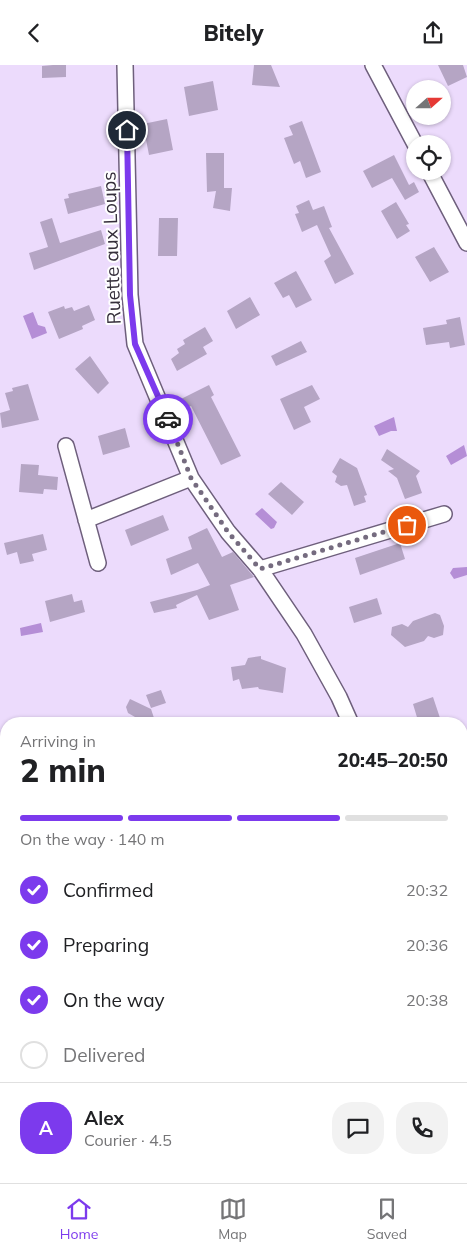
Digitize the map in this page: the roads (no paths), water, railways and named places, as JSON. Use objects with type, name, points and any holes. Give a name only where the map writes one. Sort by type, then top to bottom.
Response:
[{"type":"street","name":"Ruette aux Loups","points":[[125,65],[130,295],[135,344],[191,478],[228,532],[260,569],[304,634],[348,717]]},
{"type":"street","points":[[373,65],[410,135]]},
{"type":"street","points":[[434,180],[467,243]]},
{"type":"street","points":[[66,446],[98,563]]},
{"type":"street","points":[[86,520],[191,478]]},
{"type":"street","points":[[260,569],[444,514]]}]
